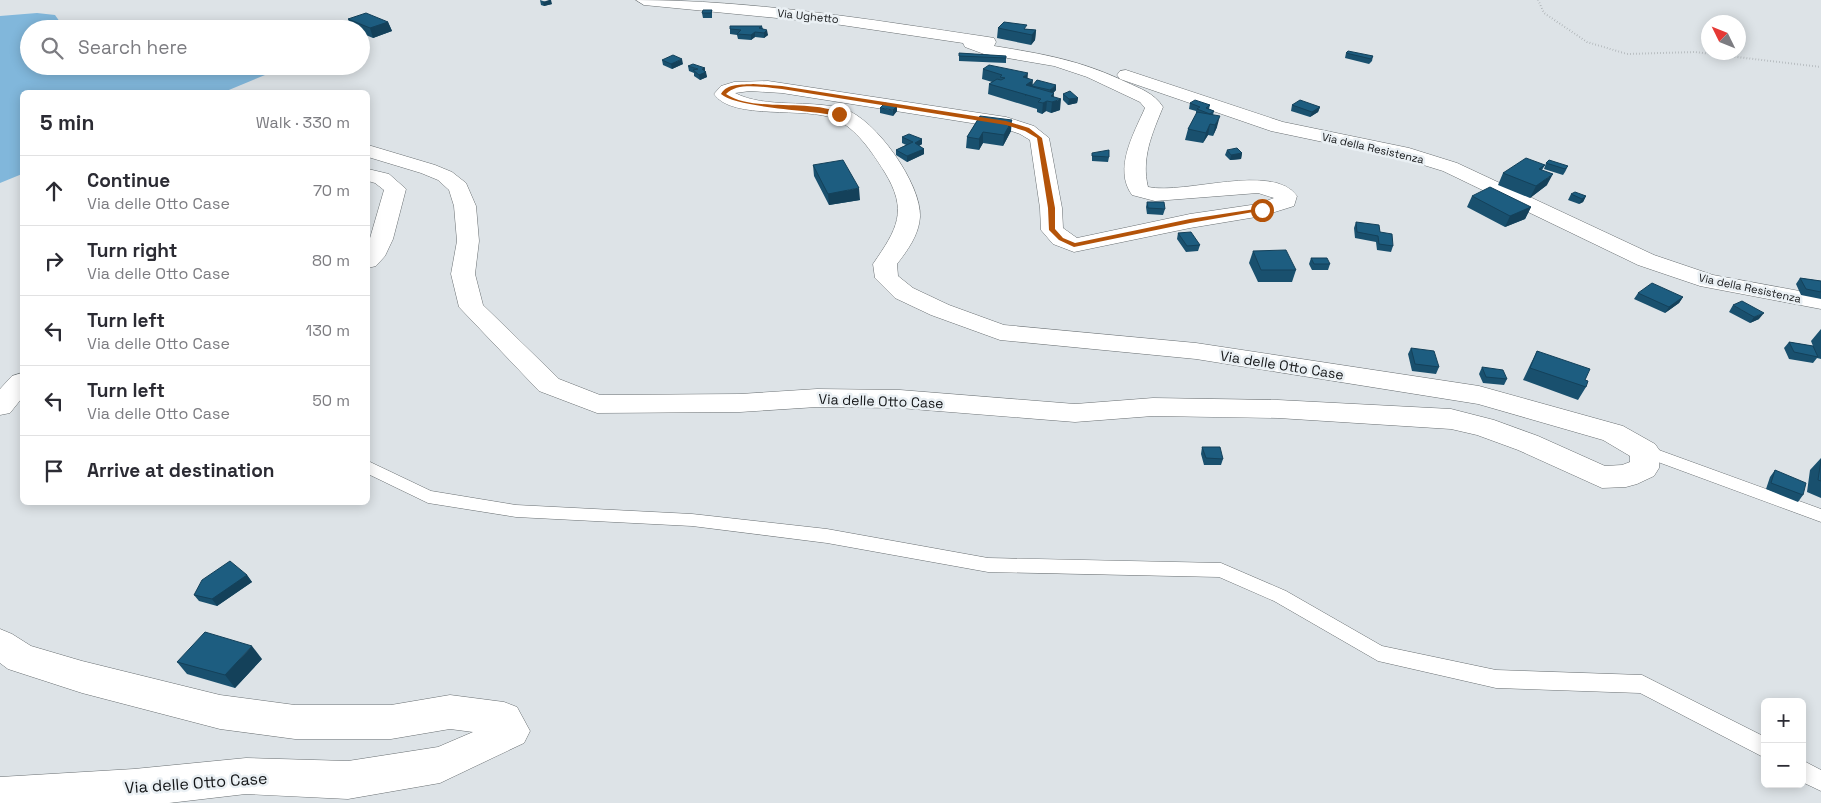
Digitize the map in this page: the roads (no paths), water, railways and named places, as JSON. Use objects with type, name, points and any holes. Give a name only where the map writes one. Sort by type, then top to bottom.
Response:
[{"type":"street","name":"Via Ughetto","points":[[644,0],[828,18],[971,39]]},
{"type":"street","name":"Via della Resistenza","points":[[971,39],[1064,56],[1278,127],[1409,154],[1450,167],[1646,260],[1708,280],[1821,302]]},
{"type":"street","name":"Via delle Otto Case","points":[[370,152],[428,169],[445,176],[458,187],[465,206],[468,241],[463,274],[471,307],[549,385],[597,404],[740,403],[835,398],[900,399],[1075,412],[1153,407],[1278,409],[1451,418],[1484,427],[1528,443],[1602,477],[1626,476],[1644,468],[1645,451],[1613,433],[1479,395],[1196,351],[1000,332],[940,310],[904,293],[888,278],[885,264],[899,248],[908,226],[910,203],[899,174],[858,125],[839,114],[814,109],[749,103],[723,94],[725,90],[733,87],[753,85],[782,88],[1006,123],[1027,130],[1039,138],[1052,208],[1052,230],[1061,239],[1074,245],[1190,221],[1262,210],[1286,201],[1286,196],[1280,190],[1262,187],[1236,188],[1182,195],[1150,195],[1139,191],[1134,170],[1139,143],[1154,106],[1146,98],[1093,73],[1066,64],[1022,54],[984,49],[970,43],[971,39]]},
{"type":"street","points":[[370,175],[382,178],[395,189],[380,239],[370,260]]},
{"type":"street","points":[[0,406],[20,384]]},
{"type":"street","name":"Via delle Otto Case","points":[[0,644],[20,658],[82,677],[220,712],[295,722],[391,722],[450,712],[504,719],[511,731],[489,744],[440,765],[348,780],[246,776],[134,788],[0,796]]},
{"type":"lane","points":[[1645,451],[1821,516]]},
{"type":"lane","points":[[370,468],[428,497],[516,511],[692,520],[817,534],[988,565],[1221,570],[1280,596],[1378,653],[1496,679],[1642,684],[1761,746]]},
{"type":"lane","points":[[1806,772],[1821,781]]}]
